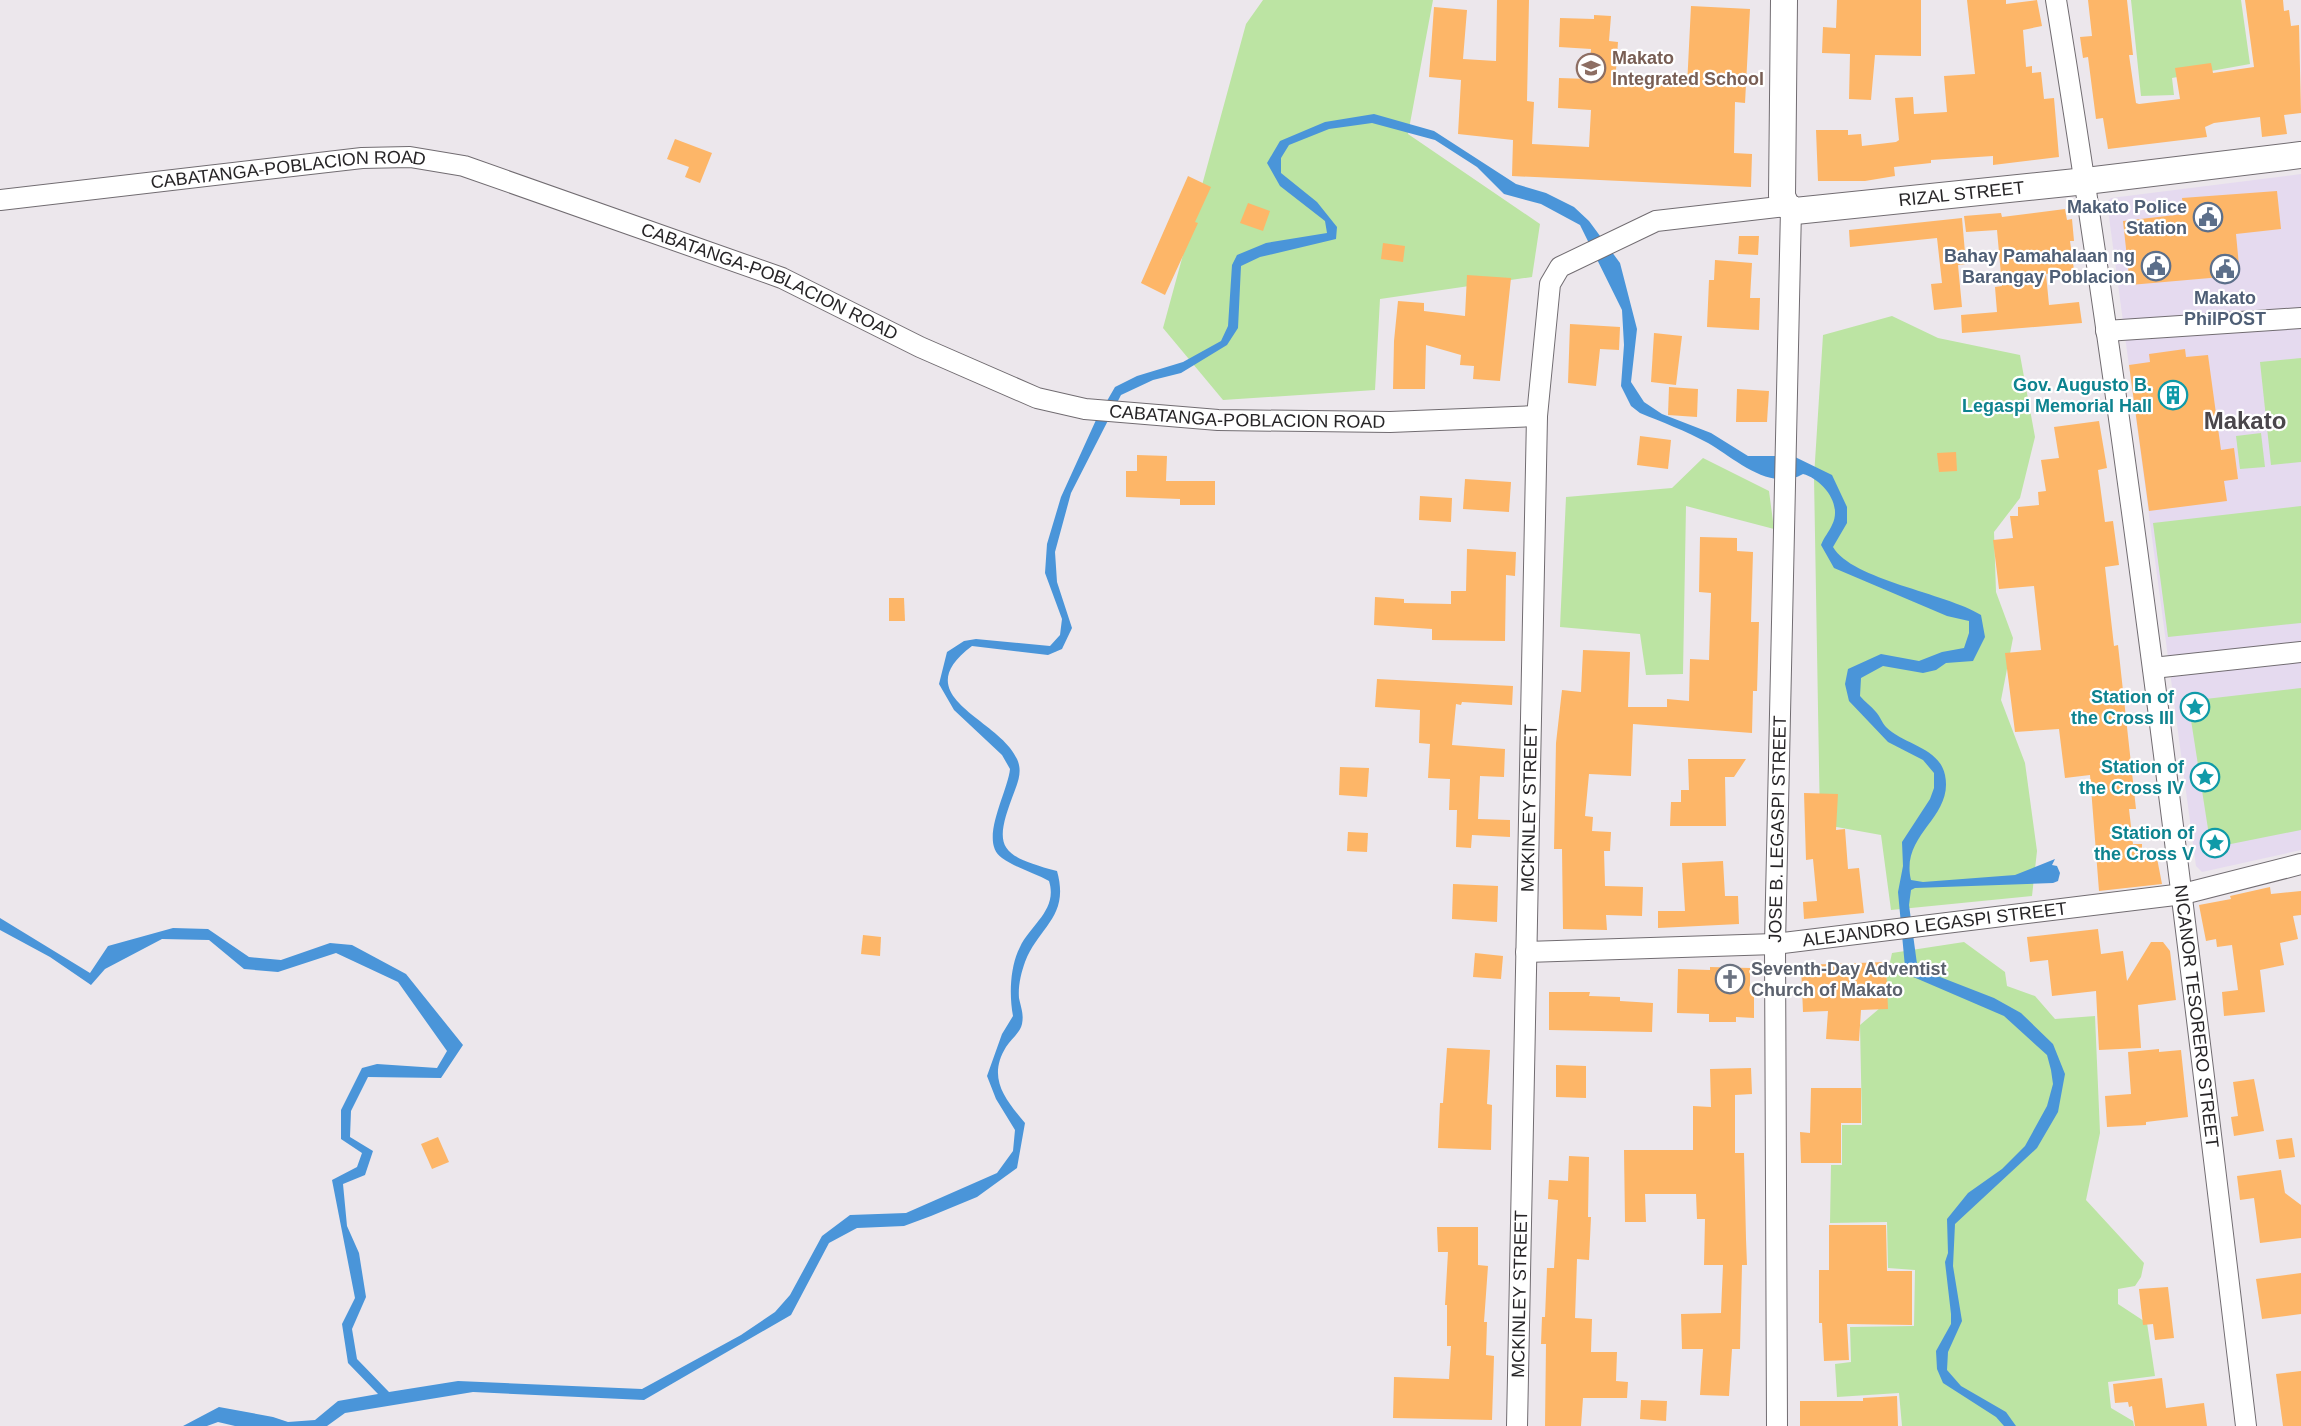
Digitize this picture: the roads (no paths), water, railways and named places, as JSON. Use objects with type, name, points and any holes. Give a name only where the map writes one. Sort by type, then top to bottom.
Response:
[{"type":"main road","points":[[1784,0],[1782,196],[1789,208]]},
{"type":"main road","name":"RIZAL STREET","points":[[1789,208],[1803,211],[2086,181],[2301,155]]},
{"type":"street","name":"NICANOR TESORERO STREET","points":[[2056,0],[2086,181],[2153,668],[2183,894],[2246,1426]]},
{"type":"street","name":"CABATANGA-POBLACION ROAD","points":[[0,200],[362,158],[410,157],[464,166],[782,278],[920,347],[1037,398],[1085,409],[1218,420],[1390,422],[1537,416]]},
{"type":"street","name":"RIZAL STREET","points":[[1625,235],[1656,221],[1789,208]]},
{"type":"street","name":"JOSE B. LEGASPI STREET","points":[[1777,1426],[1775,944],[1789,208]]},
{"type":"street","name":"MCKINLEY STREET","points":[[1517,1426],[1537,416],[1550,284],[1560,267],[1578,256],[1625,235]]},
{"type":"street","points":[[2106,331],[2301,318]]},
{"type":"street","points":[[2153,668],[2301,652]]},
{"type":"street","name":"ALEJANDRO LEGASPI STREET","points":[[1526,951],[1775,944],[2183,894],[2301,864]]},
{"type":"water","points":[[1374,114],[1434,131],[1516,184],[1546,193],[1574,207],[1589,221],[1620,263],[1637,329],[1631,382],[1644,402],[1662,414],[1711,433],[1748,456],[1793,456],[1832,475],[1847,507],[1847,523],[1833,547],[1843,558],[1879,577],[1965,607],[1981,615],[1985,637],[1973,661],[1946,663],[1936,670],[1923,673],[1883,666],[1861,678],[1860,696],[1893,733],[1936,758],[1945,775],[1946,790],[1942,803],[1913,850],[1910,864],[1911,880],[1923,882],[2015,875],[2055,859],[2052,865],[2057,866],[2060,873],[2058,881],[2053,883],[1915,888],[1911,890],[1909,905],[1917,964],[1922,970],[1994,998],[2021,1013],[2053,1044],[2065,1074],[2058,1112],[2037,1148],[1955,1224],[1953,1266],[1962,1321],[1948,1352],[1947,1370],[1961,1386],[2006,1412],[2016,1426],[2004,1426],[1996,1417],[1943,1383],[1937,1369],[1936,1351],[1951,1324],[1945,1262],[1948,1253],[1947,1219],[1968,1193],[2002,1169],[2025,1146],[2047,1106],[2053,1084],[2051,1070],[2047,1055],[2004,1016],[1911,976],[1905,967],[1898,892],[1903,866],[1902,842],[1930,799],[1934,788],[1934,773],[1923,760],[1888,742],[1849,701],[1845,684],[1848,669],[1881,654],[1919,661],[1942,652],[1964,648],[1969,633],[1969,621],[1947,616],[1834,568],[1821,545],[1832,525],[1835,509],[1829,494],[1817,481],[1803,474],[1791,479],[1778,479],[1753,471],[1708,443],[1640,413],[1631,406],[1621,386],[1624,345],[1622,310],[1580,225],[1541,204],[1504,194],[1477,167],[1435,140],[1372,123],[1329,129],[1289,145],[1281,158],[1281,173],[1317,202],[1337,227],[1336,239],[1260,257],[1241,266],[1238,328],[1227,345],[1181,373],[1153,380],[1121,395],[1071,493],[1055,552],[1057,582],[1072,628],[1062,649],[1048,655],[972,646],[954,664],[948,679],[952,693],[962,706],[1007,744],[1019,763],[1019,778],[1004,824],[1005,846],[1022,860],[1057,871],[1060,887],[1056,911],[1031,950],[1024,966],[1019,993],[1022,1024],[1006,1047],[998,1069],[998,1078],[1005,1097],[1025,1123],[1017,1168],[977,1197],[931,1216],[904,1226],[857,1228],[829,1243],[791,1315],[644,1400],[473,1392],[345,1413],[327,1426],[235,1426],[218,1422],[207,1426],[183,1426],[219,1407],[288,1422],[315,1420],[338,1401],[378,1394],[348,1363],[342,1324],[355,1298],[332,1180],[357,1167],[362,1153],[341,1139],[341,1110],[362,1068],[377,1064],[437,1068],[447,1051],[398,982],[336,953],[278,972],[244,969],[209,940],[162,939],[105,969],[91,985],[50,957],[0,930],[0,918],[90,973],[108,946],[173,928],[208,929],[249,957],[281,960],[330,943],[352,945],[406,974],[463,1045],[441,1078],[368,1077],[351,1111],[350,1137],[373,1151],[365,1175],[343,1184],[347,1226],[359,1253],[366,1297],[352,1329],[357,1359],[389,1392],[458,1381],[642,1389],[741,1335],[775,1312],[790,1295],[822,1236],[850,1215],[906,1213],[997,1173],[1013,1151],[1015,1130],[996,1099],[987,1076],[1002,1034],[1013,1016],[1011,981],[1014,963],[1020,947],[1047,909],[1051,891],[1049,881],[1007,862],[995,851],[993,829],[1010,769],[1002,755],[954,710],[939,684],[947,652],[964,641],[976,639],[1050,646],[1060,635],[1062,619],[1045,573],[1047,544],[1061,497],[1096,420],[1115,387],[1137,376],[1183,362],[1221,341],[1228,326],[1232,265],[1237,255],[1266,243],[1327,233],[1325,221],[1280,186],[1267,163],[1280,141],[1325,122]]},
{"type":"place","name":"Makato Integrated School","points":[[1591,68]]},
{"type":"place","name":"Makato Police Station","points":[[2208,217]]},
{"type":"place","name":"Bahay Pamahalaan ng Barangay Poblacion","points":[[2156,266]]},
{"type":"place","name":"Makato PhilPOST","points":[[2225,269]]},
{"type":"place","name":"Gov. Augusto B. Legaspi Memorial Hall","points":[[2173,395]]},
{"type":"place","name":"Station of the Cross III","points":[[2195,707]]},
{"type":"place","name":"Station of the Cross IV","points":[[2205,777]]},
{"type":"place","name":"Station of the Cross V","points":[[2215,843]]},
{"type":"place","name":"Seventh-Day Adventist Church of Makato","points":[[1730,979]]},
{"type":"district","name":"Makato","points":[[2245,421]]}]
